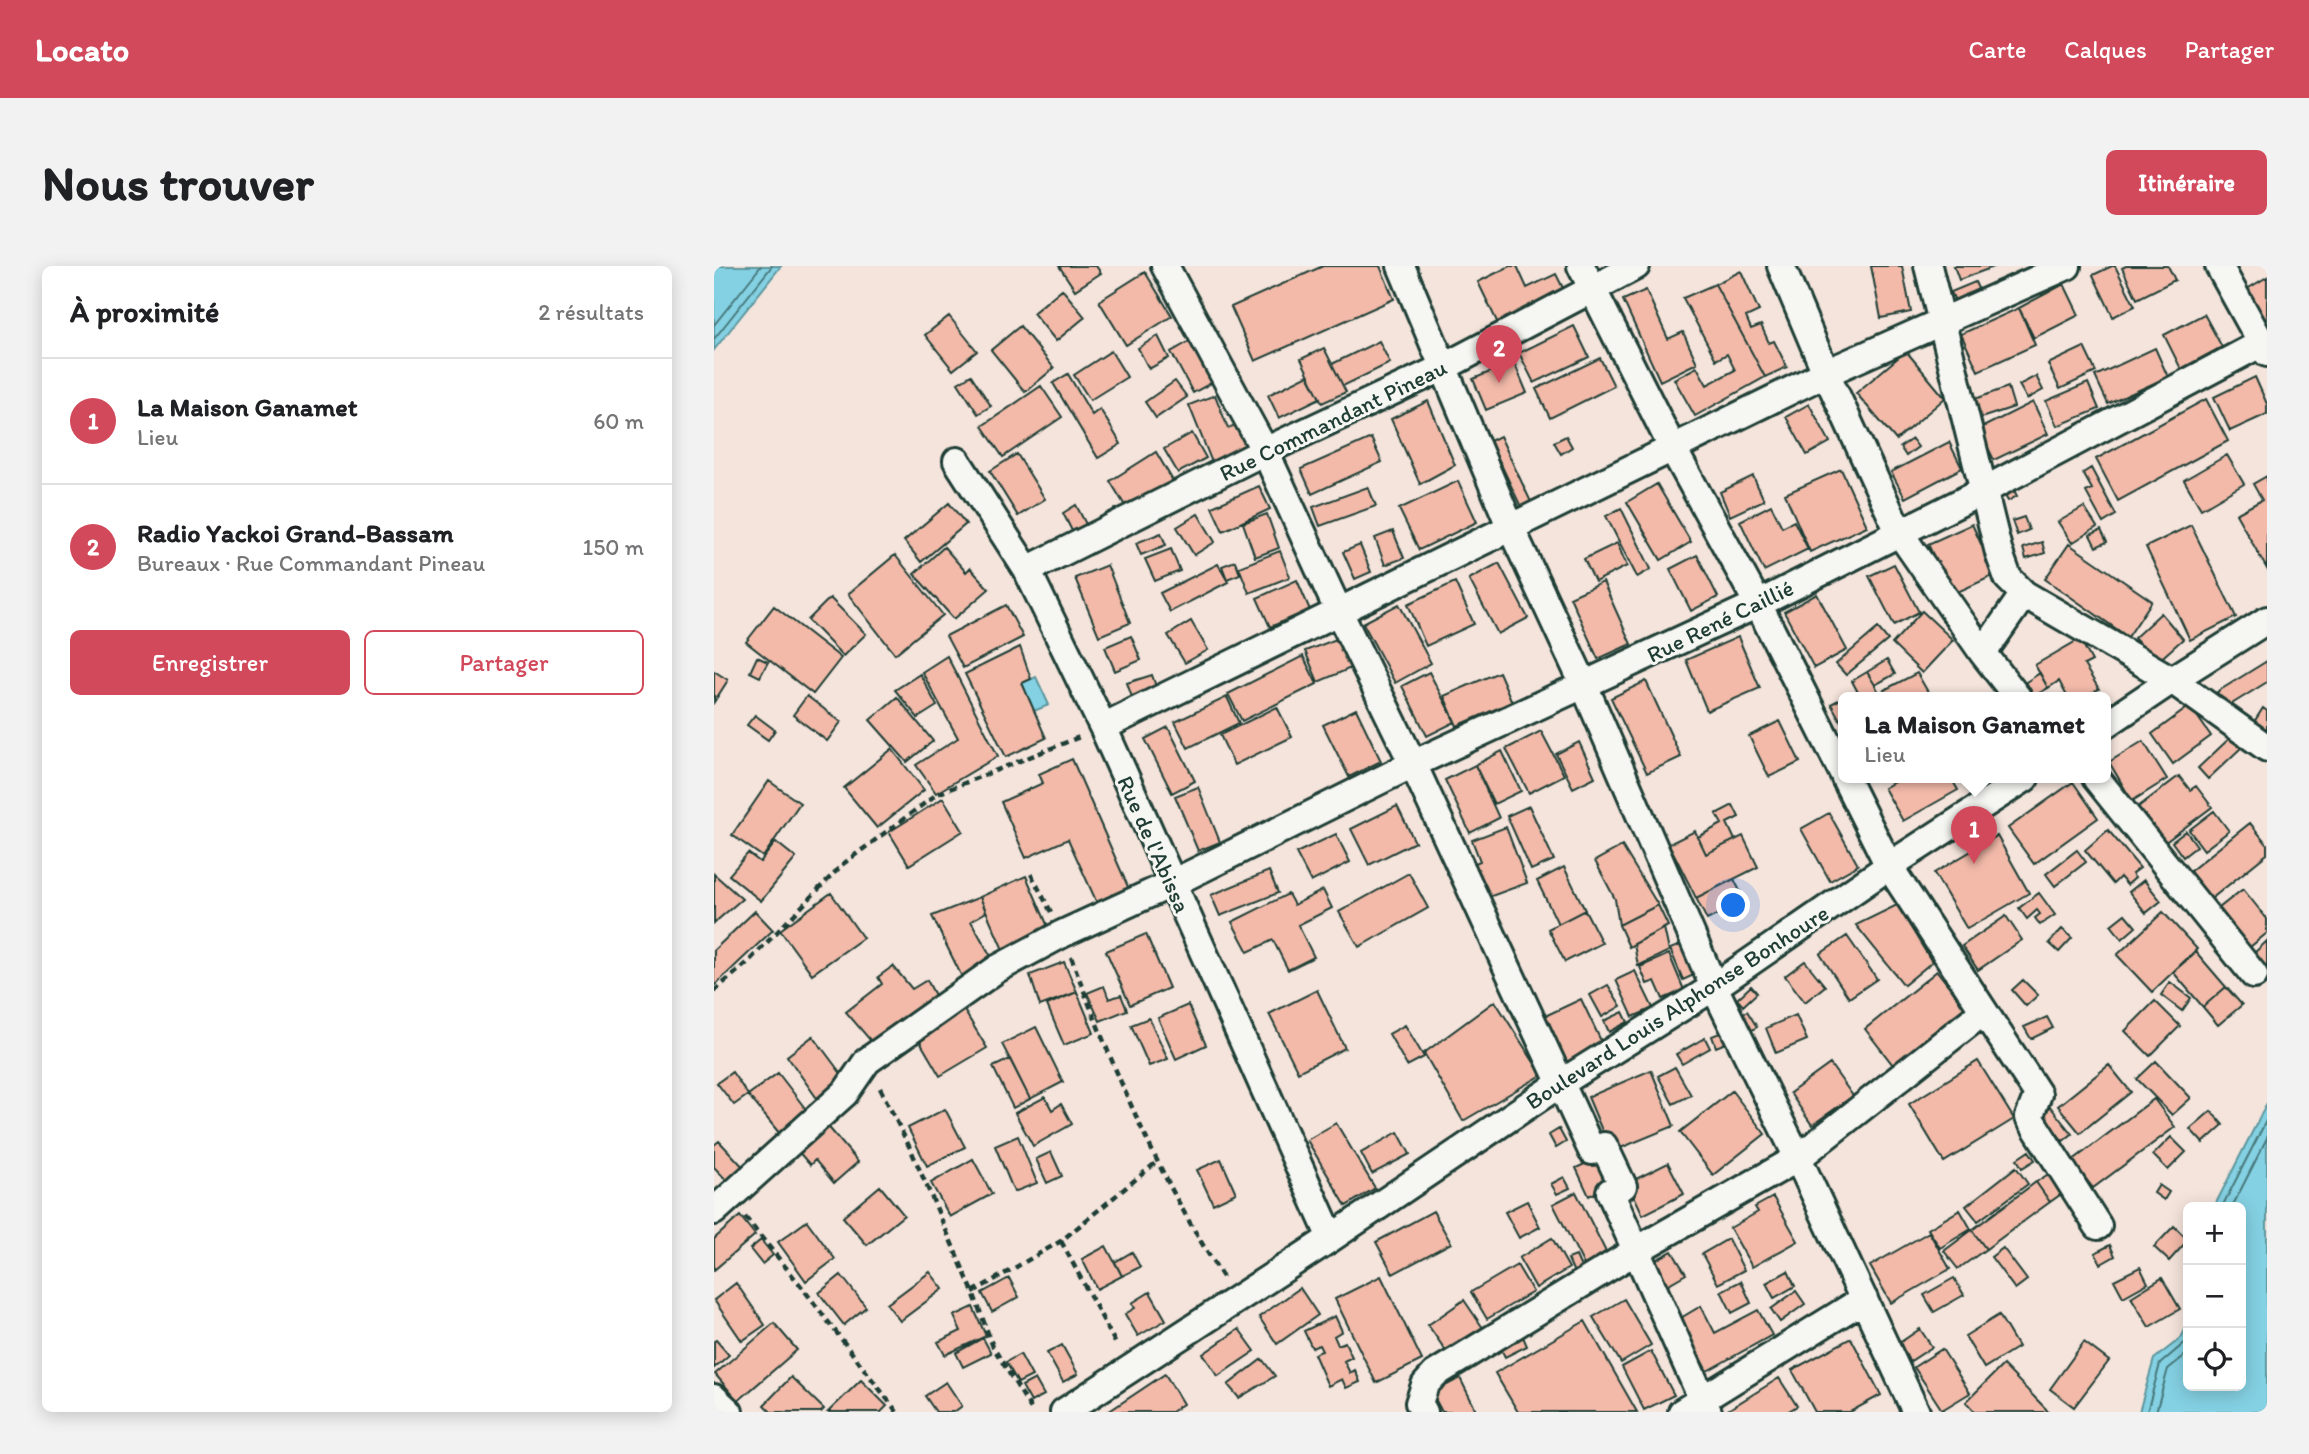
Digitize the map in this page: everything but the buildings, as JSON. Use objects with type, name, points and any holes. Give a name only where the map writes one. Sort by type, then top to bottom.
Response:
[{"type":"street","points":[[1165,266],[1265,451],[1592,1151],[1604,1146],[1623,1186],[1610,1192],[1637,1251],[1697,1408],[1864,1299]]},
{"type":"street","points":[[1401,266],[1510,526],[1584,685],[1714,987],[1798,1158],[1916,1412]]},
{"type":"street","name":"Rue Commandant Pineau","points":[[1027,570],[1265,451],[1444,367],[1587,277],[1636,266]]},
{"type":"street","points":[[1782,266],[1826,373],[1899,532],[2013,692]]},
{"type":"street","points":[[1928,266],[1983,491],[2008,578],[2024,594],[2172,680],[2267,748]]},
{"type":"street","points":[[1103,727],[1671,447],[1826,373],[2067,266]]},
{"type":"street","points":[[2219,266],[2264,348]]},
{"type":"street","points":[[1587,277],[1671,447],[1758,604],[1838,763]]},
{"type":"street","name":"Rue René Caillié","points":[[721,1204],[845,1093],[867,1062],[997,969],[1062,934],[1171,884],[1413,764],[1758,604],[2264,348]]},
{"type":"street","name":"Rue de l'Abissa","points":[[957,461],[1027,570],[1103,727],[1331,1238]]},
{"type":"street","points":[[1983,653],[2024,594]]},
{"type":"street","points":[[2111,721],[2267,620]]},
{"type":"street","points":[[1848,783],[1889,866],[2038,1094],[2029,1117],[2098,1226]]},
{"type":"street","name":"Boulevard Louis Alphonse Bonhoure","points":[[1063,1412],[1331,1238],[1561,1083],[1714,987],[1889,866],[2017,783]]},
{"type":"street","points":[[2100,783],[2254,975]]},
{"type":"street","points":[[1424,1412],[1419,1403],[1426,1385],[1435,1374],[1637,1251],[1798,1158],[1983,1012]]},
{"type":"street","points":[[714,1398],[729,1412]]},
{"type":"path","points":[[714,991],[746,964],[843,864],[937,794],[1103,727]]},
{"type":"path","points":[[1031,874],[1062,934],[1108,1055],[1158,1161],[1196,1236],[1237,1298]]},
{"type":"path","points":[[867,1062],[911,1150],[973,1293],[993,1347],[1033,1412]]},
{"type":"path","points":[[973,1293],[1060,1241],[1158,1161]]},
{"type":"path","points":[[721,1204],[802,1286],[898,1412]]},
{"type":"path","points":[[1060,1241],[1129,1369]]},
{"type":"water","points":[[714,266],[781,266],[714,350]]},
{"type":"water","points":[[1036,677],[1049,705],[1034,711],[1022,683]]},
{"type":"water","points":[[2267,1103],[2267,1412],[2139,1412],[2154,1359],[2183,1334],[2183,1391],[2246,1391],[2246,1202],[2217,1202]]},
{"type":"place","name":"Radio Yackoi Grand-Bassam","points":[[1499,383]]},
{"type":"place","name":"La Maison Ganamet","points":[[1974,864]]}]
